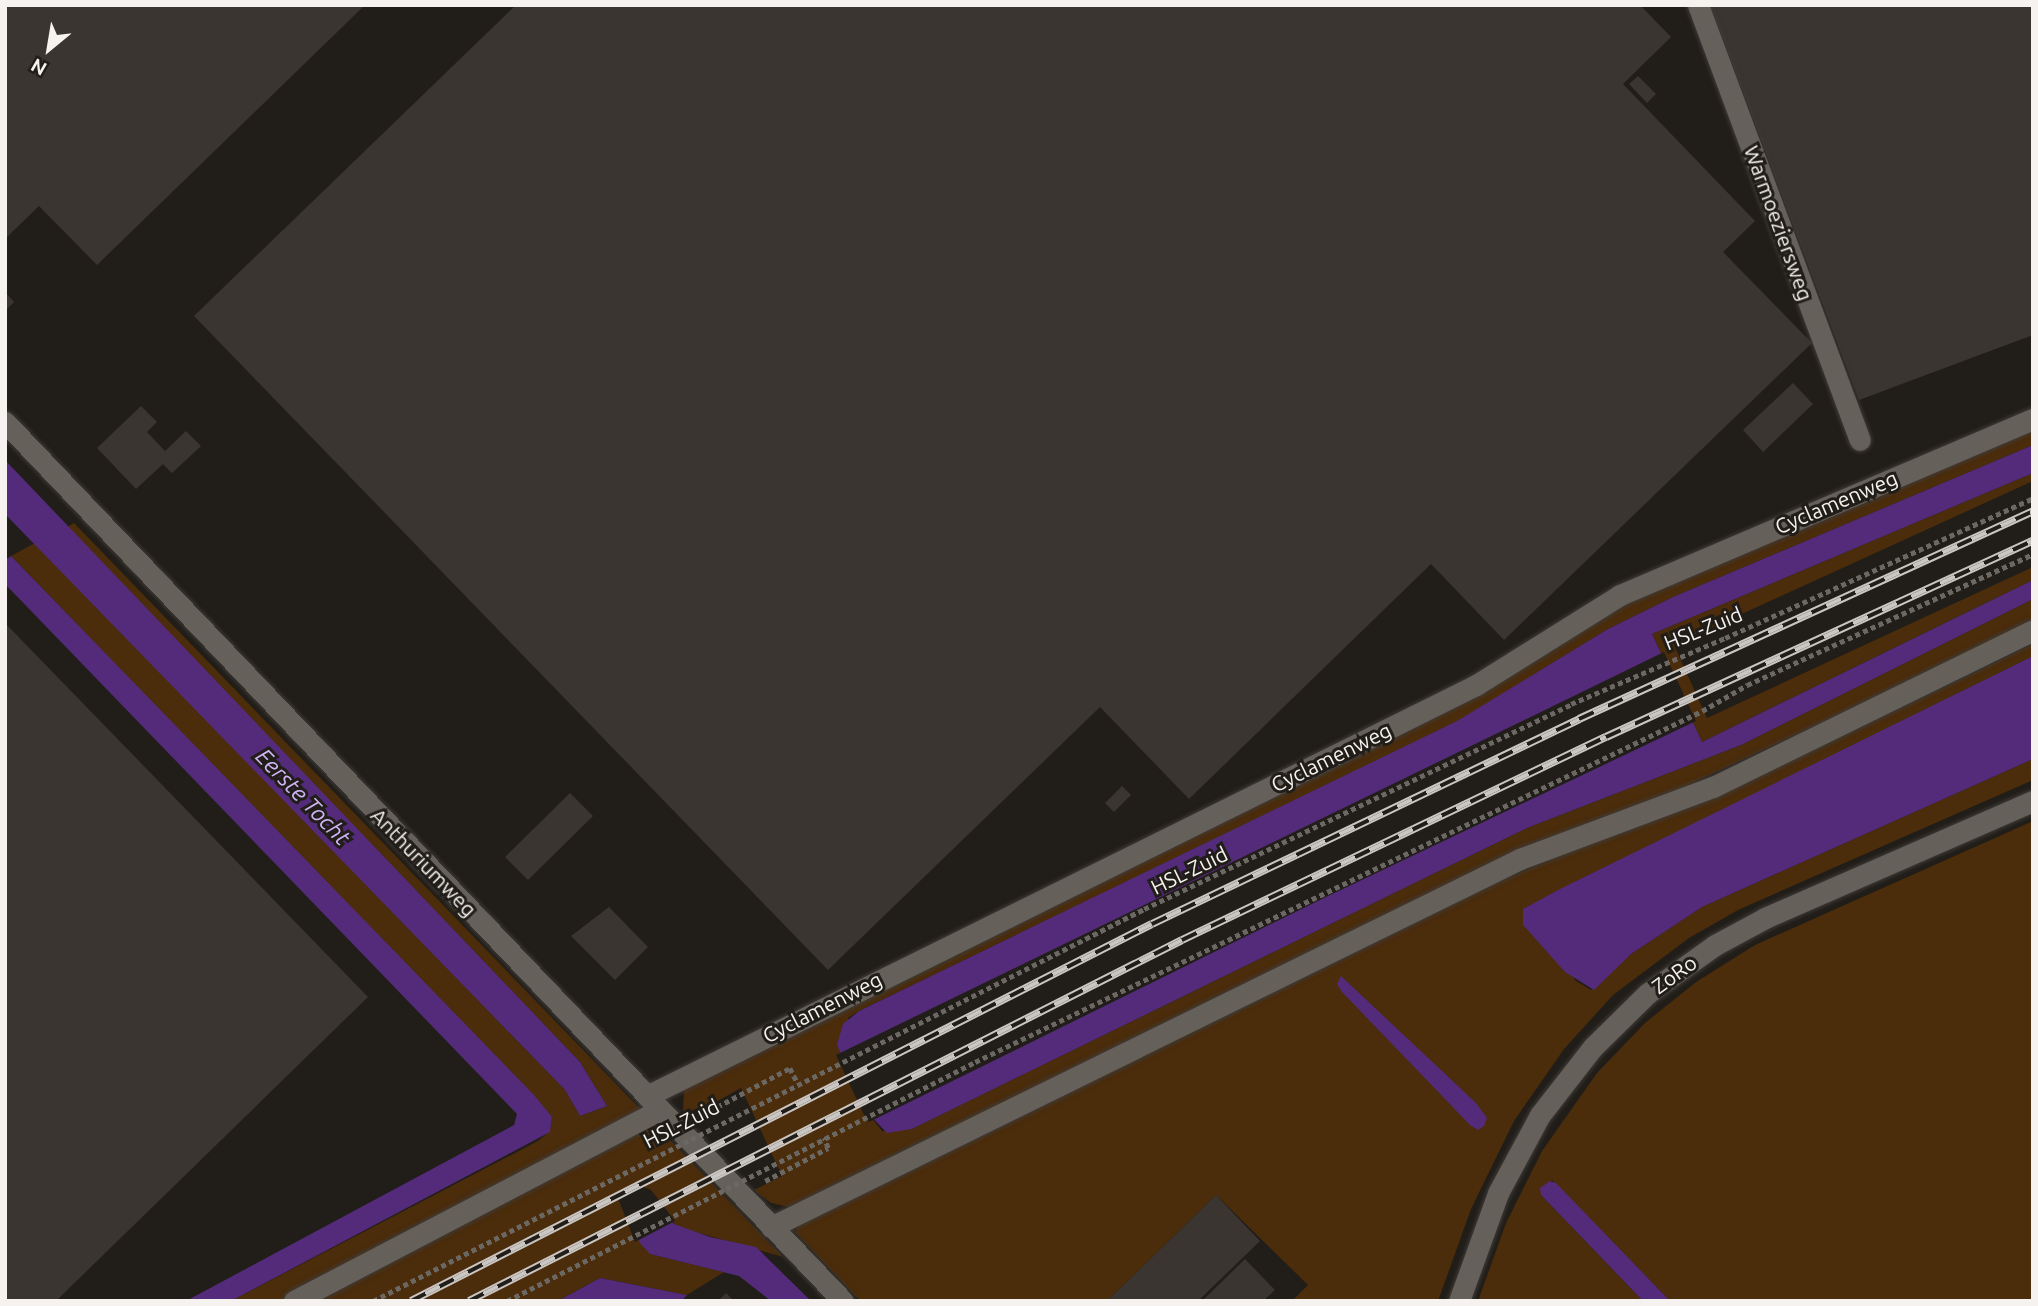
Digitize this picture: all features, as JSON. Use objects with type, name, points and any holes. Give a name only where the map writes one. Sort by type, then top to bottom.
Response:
[{"type":"street","name":"Warmoeziersweg","points":[[1698,5],[1860,440]]},
{"type":"street","name":"Anthuriumweg","points":[[5,422],[843,1301]]},
{"type":"street","name":"Cyclamenweg","points":[[294,1301],[654,1103],[1476,685],[1620,595],[2025,422]]},
{"type":"street","points":[[771,1227],[1520,859],[1713,787],[2033,630]]},
{"type":"street","name":"ZoRo","points":[[1459,1301],[1498,1193],[1534,1125],[1579,1063],[1638,1002],[1693,959],[1739,932],[2033,801]]},
{"type":"path","name":"HSL-Zuid","points":[[373,1301],[797,1082],[1365,802],[1677,655],[1725,638],[2033,498]]},
{"type":"path","points":[[507,1301],[824,1138],[1189,956],[1702,711],[1747,685],[2033,554]]},
{"type":"path","points":[[677,1128],[790,1068],[797,1082]]},
{"type":"path","points":[[773,1177],[828,1148],[824,1138]]},
{"type":"shaded area","points":[[2033,429],[2033,445],[1673,597],[1608,629],[1458,721],[859,1011],[848,1018],[866,1111],[882,1131],[912,1129],[1527,828],[1741,745],[2033,599],[2033,619],[1910,681],[789,1207],[771,1203],[754,1190],[782,1176],[741,1088],[689,1117],[683,1112],[684,1088],[1614,605]]},
{"type":"shaded area","points":[[2033,473],[2033,481],[1674,645],[1707,718],[2033,567],[2033,580],[1702,742],[1652,634]]},
{"type":"shaded area","points":[[74,523],[783,1257],[678,1227],[663,1214],[650,1254],[724,1272],[687,1295],[600,1278],[558,1301],[231,1301],[538,1141],[550,1131],[552,1117],[11,556],[35,543],[565,1090],[580,1116],[607,1106],[580,1062],[67,527]]},
{"type":"shaded area","points":[[2033,644],[2033,656],[1523,909],[1576,981],[1591,990],[1631,954],[1702,907],[2033,759],[2033,780],[1738,910],[1689,938],[1613,995],[1564,1049],[1514,1121],[1471,1209],[1438,1301],[1292,1301],[1308,1285],[1216,1195],[1107,1301],[860,1301],[795,1232],[799,1225],[1468,896],[1573,849],[1740,786]]},
{"type":"shaded area","points":[[2033,821],[2033,1301],[1670,1301],[1552,1180],[1541,1195],[1643,1301],[1478,1301],[1506,1223],[1542,1151],[1597,1073],[1645,1023],[1696,982],[1755,945]]},
{"type":"water","points":[[2033,445],[2033,473],[1652,634],[1702,742],[2033,580],[2033,599],[1741,745],[1527,828],[912,1129],[887,1133],[866,1111],[837,1045],[843,1024],[859,1011],[1457,721],[1608,629],[1673,597]]},
{"type":"water","name":"Eerste Tocht","points":[[5,460],[580,1062],[607,1106],[580,1116],[565,1090],[5,514]]},
{"type":"water","points":[[11,556],[534,1095],[552,1117],[550,1132],[231,1301],[186,1301],[514,1125],[517,1114],[5,584],[5,560]]},
{"type":"water","points":[[2033,656],[2033,759],[1702,907],[1631,954],[1594,990],[1565,972],[1523,925],[1523,909],[1558,890]]},
{"type":"water","points":[[1341,976],[1476,1103],[1487,1118],[1484,1126],[1478,1130],[1470,1125],[1342,992],[1337,984]]},
{"type":"water","points":[[1550,1181],[1556,1183],[1670,1301],[1643,1301],[1541,1195],[1540,1188]]},
{"type":"water","points":[[621,1202],[663,1214],[674,1224],[710,1237],[756,1247],[811,1301],[771,1301],[739,1276],[650,1254],[640,1243]]},
{"type":"water","points":[[600,1278],[687,1295],[681,1301],[558,1301]]},
{"type":"pier","points":[[1664,652],[1696,721],[1326,897],[869,1122],[863,1113],[836,1055]]},
{"type":"pier","points":[[639,1185],[651,1190],[675,1221],[635,1242],[618,1198],[622,1191]]},
{"type":"building","points":[[5,5],[365,5],[97,265],[39,206],[5,239]]},
{"type":"building","points":[[516,5],[1640,5],[1671,37],[1623,84],[1755,221],[1723,252],[1812,343],[1504,640],[1431,564],[1189,799],[1100,707],[828,970],[194,316]]},
{"type":"building","points":[[1710,5],[2033,5],[2033,335],[1859,400]]},
{"type":"building","points":[[1638,76],[1656,94],[1647,103],[1629,84]]},
{"type":"building","points":[[5,292],[14,302],[5,311]]},
{"type":"building","points":[[1793,383],[1813,404],[1763,452],[1743,430]]},
{"type":"building","points":[[141,406],[157,422],[147,432],[165,451],[186,431],[201,446],[172,473],[163,464],[136,489],[97,448]]},
{"type":"building","points":[[5,623],[368,997],[56,1301],[5,1301]]},
{"type":"building","points":[[1122,786],[1131,795],[1114,812],[1105,803]]},
{"type":"building","points":[[570,793],[593,816],[528,880],[505,857]]},
{"type":"building","points":[[609,907],[648,947],[615,980],[571,936]]},
{"type":"building","points":[[1216,1195],[1260,1241],[1198,1301],[1107,1301]]},
{"type":"building","points":[[1245,1259],[1275,1290],[1263,1301],[1202,1301]]},
{"type":"building","points":[[726,1293],[734,1301],[718,1301]]},
{"type":"railway","points":[[411,1301],[1152,924],[1579,719],[2033,511]]},
{"type":"railway","points":[[469,1301],[1182,940],[1606,737],[2033,541]]}]
